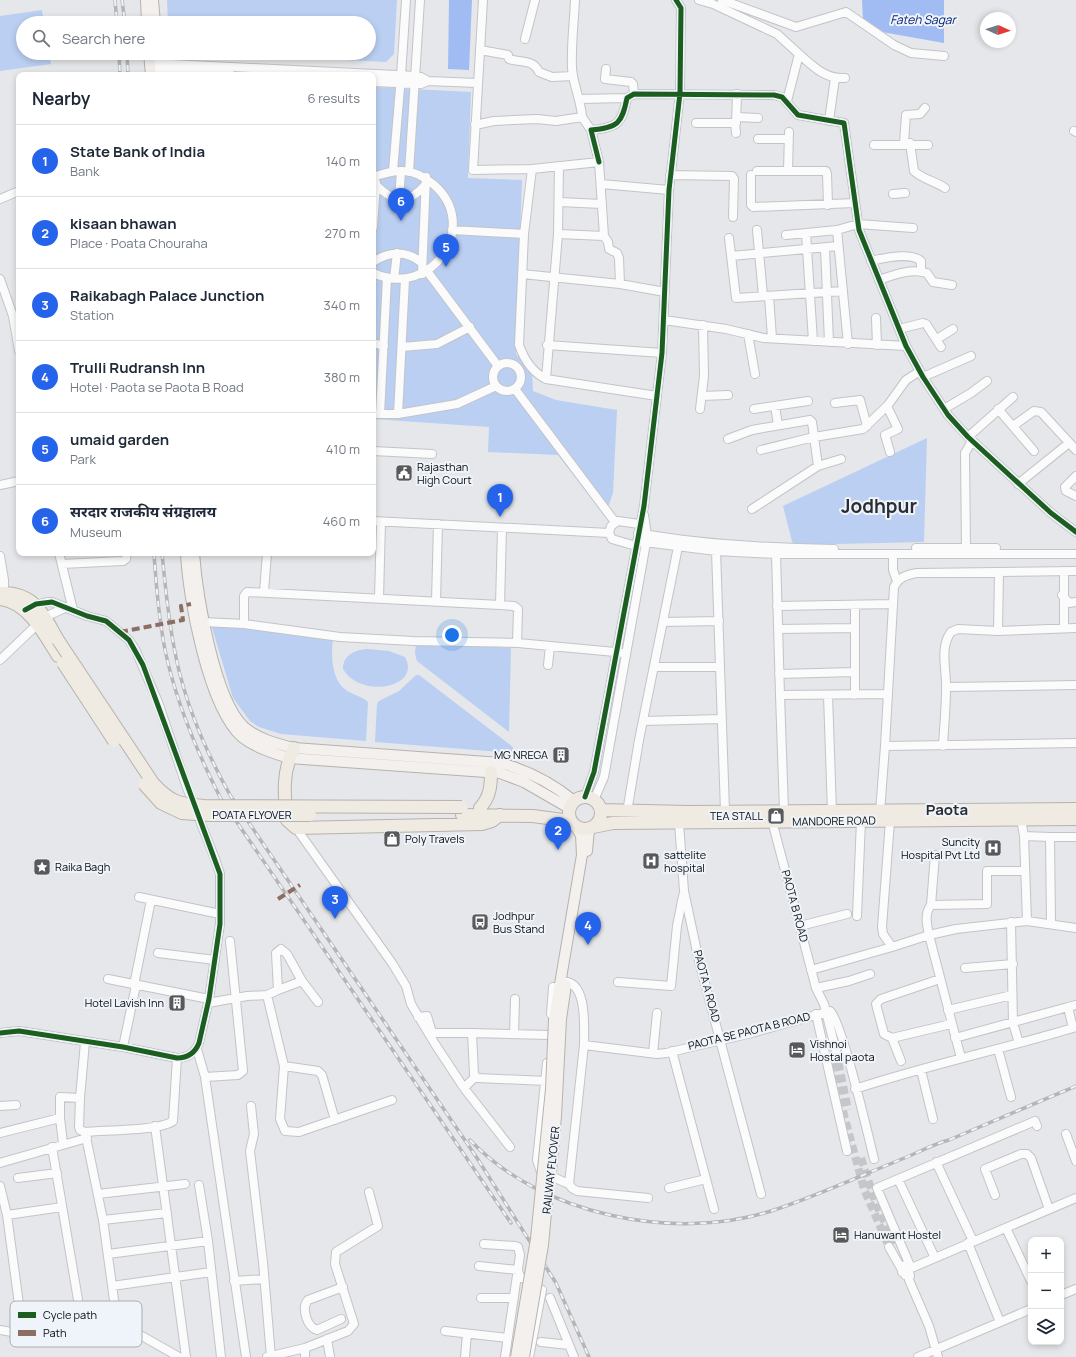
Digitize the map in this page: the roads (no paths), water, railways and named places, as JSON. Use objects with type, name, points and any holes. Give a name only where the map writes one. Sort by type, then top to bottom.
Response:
[{"type":"highway","points":[[2,596],[20,596],[36,604],[41,620]]},
{"type":"highway","points":[[2,596],[41,620]]},
{"type":"highway","name":"POATA FLYOVER","points":[[41,620],[46,637],[146,788],[161,803],[182,813],[210,815],[462,811],[480,808],[579,809]]},
{"type":"highway","name":"POATA FLYOVER","points":[[41,620],[58,640],[153,784],[163,795],[172,801],[183,804],[204,806],[462,811],[500,815],[533,816],[579,809]]},
{"type":"highway","points":[[292,753],[284,780],[284,798],[287,820],[296,828],[482,824],[492,822],[500,815]]},
{"type":"highway","points":[[480,808],[488,798],[490,790],[490,772]]},
{"type":"highway","points":[[579,809],[599,820],[591,828],[584,830],[579,809]]},
{"type":"highway","name":"MANDORE ROAD","points":[[579,809],[627,812],[725,811],[771,817],[861,821],[1076,819]]},
{"type":"highway","name":"MANDORE ROAD","points":[[591,828],[614,823],[679,823],[771,817],[784,812],[1076,809]]},
{"type":"main road","points":[[146,0],[147,16]]},
{"type":"main road","points":[[153,0],[154,16]]},
{"type":"main road","points":[[186,556],[191,604],[209,672],[227,718],[235,729],[247,740],[267,751],[378,764],[490,772],[524,782],[579,809]]},
{"type":"main road","points":[[194,556],[203,622],[220,681],[230,706],[238,720],[255,735],[292,753],[379,753],[501,763],[532,773],[564,792],[579,809],[582,856],[560,984]]},
{"type":"main road","points":[[378,764],[379,753]]},
{"type":"main road","points":[[560,984],[591,828]]},
{"type":"main road","name":"RAILWAY FLYOVER","points":[[524,1357],[544,1237],[556,1116],[560,984]]},
{"type":"main road","name":"RAILWAY FLYOVER","points":[[516,1357],[536,1239],[558,1019]]},
{"type":"street","points":[[392,171],[401,80],[406,0]]},
{"type":"street","points":[[399,200],[405,171],[415,80],[420,0]]},
{"type":"street","points":[[483,0],[473,170],[532,169],[599,162]]},
{"type":"street","points":[[525,38],[535,0]]},
{"type":"street","points":[[574,0],[572,27],[573,76],[582,117],[591,130],[599,162],[604,236],[608,242],[609,250],[617,253],[619,258],[620,284]]},
{"type":"street","points":[[579,809],[594,772],[644,506],[662,354],[670,175],[680,93],[681,8],[676,0]]},
{"type":"street","points":[[699,0],[713,4],[777,34],[820,72],[835,78],[845,78]]},
{"type":"street","points":[[722,0],[796,27],[846,12],[894,45],[911,53],[944,56]]},
{"type":"street","points":[[405,11],[419,12]]},
{"type":"street","points":[[480,50],[508,55],[509,60],[531,62],[536,66],[539,72],[552,77],[573,76]]},
{"type":"street","points":[[787,101],[799,54]]},
{"type":"street","points":[[153,67],[248,72]]},
{"type":"street","points":[[153,67],[202,72]]},
{"type":"street","points":[[591,130],[604,129],[615,124],[624,115],[633,84],[631,82],[605,79],[606,69]]},
{"type":"street","points":[[376,79],[415,80],[421,77],[428,81],[477,83]]},
{"type":"street","points":[[828,121],[835,78]]},
{"type":"street","points":[[376,82],[401,80]]},
{"type":"street","points":[[579,99],[680,93],[774,94],[787,101],[798,115],[844,123],[858,224],[871,261],[906,346],[921,374],[944,409],[970,439],[1067,527],[1076,532]]},
{"type":"street","points":[[736,133],[737,94]]},
{"type":"street","points":[[925,108],[920,114],[906,115],[907,143],[914,171],[945,188]]},
{"type":"street","points":[[476,125],[494,121],[537,119],[556,121],[582,117]]},
{"type":"street","points":[[696,123],[758,118]]},
{"type":"street","points":[[758,139],[788,136],[788,171]]},
{"type":"street","points":[[874,144],[907,143],[928,145]]},
{"type":"street","points":[[546,379],[547,345],[558,234],[559,166]]},
{"type":"street","points":[[532,169],[524,234],[519,345],[526,360],[538,375],[546,379],[657,396]]},
{"type":"street","points":[[376,179],[392,171],[405,171],[440,190],[450,209],[452,230],[449,245],[438,263],[425,272],[405,279],[390,279],[376,274]]},
{"type":"street","points":[[828,205],[827,172],[788,171],[754,173],[751,205],[753,207],[828,205],[855,203]]},
{"type":"street","points":[[670,175],[732,176],[734,179],[733,217]]},
{"type":"street","points":[[376,180],[388,197],[399,200],[414,196],[426,182]]},
{"type":"street","points":[[426,182],[422,263],[425,272],[470,327],[498,366]]},
{"type":"street","points":[[601,184],[669,190]]},
{"type":"street","points":[[0,199],[16,192]]},
{"type":"street","points":[[893,194],[904,193]]},
{"type":"street","points":[[559,202],[602,204]]},
{"type":"street","points":[[786,235],[837,230],[858,224],[913,228]]},
{"type":"street","points":[[452,230],[524,234]]},
{"type":"street","points":[[757,230],[759,255],[772,338]]},
{"type":"street","points":[[837,230],[848,344]]},
{"type":"street","points":[[806,233],[813,341]]},
{"type":"street","points":[[558,234],[604,236]]},
{"type":"street","points":[[730,238],[736,298],[843,291]]},
{"type":"street","points":[[731,256],[759,255],[838,246]]},
{"type":"street","points":[[825,248],[829,342]]},
{"type":"street","points":[[376,261],[397,253],[415,258],[422,263]]},
{"type":"street","points":[[397,253],[390,279],[377,414],[398,414],[430,410],[457,404],[496,386]]},
{"type":"street","points":[[871,261],[890,257],[914,258],[921,261],[921,272]]},
{"type":"street","points":[[879,280],[899,274],[921,272],[927,273],[934,283],[952,285]]},
{"type":"street","points":[[522,274],[620,284],[665,292]]},
{"type":"street","points":[[0,279],[13,316],[16,334]]},
{"type":"street","points":[[398,414],[405,279]]},
{"type":"street","points":[[876,318],[877,345]]},
{"type":"street","points":[[664,320],[703,325],[772,338],[848,344],[906,346]]},
{"type":"street","points":[[899,329],[923,323],[926,324],[939,343],[953,329]]},
{"type":"street","points":[[700,409],[704,376],[703,325]]},
{"type":"street","points":[[402,347],[437,344],[470,327]]},
{"type":"street","points":[[748,334],[755,374]]},
{"type":"street","points":[[376,344],[384,346]]},
{"type":"street","points":[[547,345],[662,354]]},
{"type":"street","points":[[760,450],[814,437],[863,430],[887,406],[906,380],[971,356]]},
{"type":"street","points":[[507,362],[519,368],[521,377],[518,386],[515,389],[507,391],[496,386],[493,377],[498,366],[507,362]]},
{"type":"street","points":[[944,409],[971,393],[987,381]]},
{"type":"street","points":[[515,389],[615,522],[640,524]]},
{"type":"street","points":[[702,396],[728,395]]},
{"type":"street","points":[[966,548],[965,453],[970,439],[1013,397]]},
{"type":"street","points":[[835,403],[860,400],[867,426]]},
{"type":"street","points":[[754,409],[808,401]]},
{"type":"street","points":[[775,406],[778,425]]},
{"type":"street","points":[[887,406],[898,429],[885,435],[890,452]]},
{"type":"street","points":[[998,410],[1034,451]]},
{"type":"street","points":[[1013,426],[1034,411],[1038,411],[1076,450]]},
{"type":"street","points":[[728,438],[752,430],[810,420],[812,422],[818,466]]},
{"type":"street","points":[[1018,484],[1069,443]]},
{"type":"street","points":[[376,451],[432,454]]},
{"type":"street","points":[[752,509],[818,466],[841,459]]},
{"type":"street","points":[[1076,476],[1065,487],[1066,491],[1076,496]]},
{"type":"street","points":[[0,485],[16,482]]},
{"type":"street","points":[[579,809],[604,777],[646,539],[644,506]]},
{"type":"street","points":[[378,598],[377,522],[609,533]]},
{"type":"street","points":[[615,522],[611,526],[609,533],[612,539],[618,542],[646,539],[772,548],[1076,549]]},
{"type":"street","points":[[436,601],[438,524]]},
{"type":"street","points":[[500,605],[502,528]]},
{"type":"street","points":[[646,539],[678,547],[716,551],[776,554],[1076,554]]},
{"type":"street","points":[[627,812],[643,721],[678,547]]},
{"type":"street","points":[[716,551],[725,811]]},
{"type":"street","points":[[776,554],[784,812]]},
{"type":"street","points":[[893,554],[893,570],[897,581]]},
{"type":"street","points":[[0,556],[2,596]]},
{"type":"street","points":[[60,556],[70,609]]},
{"type":"street","points":[[62,564],[122,561],[126,559],[126,556]]},
{"type":"street","points":[[264,592],[267,556]]},
{"type":"street","points":[[1064,571],[1062,595],[1064,628]]},
{"type":"street","points":[[880,812],[894,587],[897,581],[905,575],[917,573],[1076,571]]},
{"type":"street","points":[[998,631],[999,572]]},
{"type":"street","points":[[244,624],[245,594],[247,592],[500,605],[514,606],[518,609],[517,643]]},
{"type":"street","points":[[1062,595],[1069,603],[1076,602]]},
{"type":"street","points":[[25,610],[36,604],[47,602],[106,621],[129,640],[144,665],[220,874],[220,914],[215,960],[208,1001],[197,1049],[205,1077],[246,1357]]},
{"type":"street","points":[[855,604],[856,695]]},
{"type":"street","points":[[777,606],[893,604]]},
{"type":"street","points":[[0,660],[41,620],[70,609]]},
{"type":"street","points":[[663,622],[718,621]]},
{"type":"street","points":[[203,622],[244,624],[340,637],[413,641],[517,643],[626,653]]},
{"type":"street","points":[[778,629],[855,628]]},
{"type":"street","points":[[943,746],[946,687],[946,643],[951,632],[958,629],[998,631],[1076,628]]},
{"type":"street","points":[[548,665],[550,646]]},
{"type":"street","points":[[654,667],[720,667]]},
{"type":"street","points":[[779,674],[855,672]]},
{"type":"street","points":[[946,687],[1076,685]]},
{"type":"street","points":[[780,695],[888,694]]},
{"type":"street","points":[[828,695],[832,812]]},
{"type":"street","points":[[643,721],[722,719]]},
{"type":"street","points":[[885,746],[1076,743]]},
{"type":"street","name":"PAOTA B ROAD","points":[[771,817],[820,1000],[821,1013],[833,1052]]},
{"type":"street","points":[[1021,819],[1024,836],[1027,921]]},
{"type":"street","points":[[857,916],[861,821]]},
{"type":"street","points":[[890,821],[882,927],[883,934],[892,947]]},
{"type":"street","name":"PAOTA A ROAD","points":[[679,823],[684,891],[700,961],[761,1194]]},
{"type":"street","points":[[296,828],[392,963],[406,986],[411,1004],[418,1017],[464,1088],[510,1147]]},
{"type":"street","points":[[1024,836],[1076,837]]},
{"type":"street","points":[[1050,837],[1051,923]]},
{"type":"street","points":[[935,854],[931,905],[928,911],[927,924],[951,1024],[961,1058]]},
{"type":"street","points":[[931,905],[987,904],[987,871],[1026,871]]},
{"type":"street","points":[[618,982],[671,986],[677,926],[684,891]]},
{"type":"street","points":[[139,897],[220,914]]},
{"type":"street","points":[[123,1047],[151,900]]},
{"type":"street","points":[[800,926],[847,914]]},
{"type":"street","points":[[811,970],[929,935],[956,929],[1027,921],[1051,923],[1076,928]]},
{"type":"street","points":[[1011,922],[1013,1023],[1020,1043]]},
{"type":"street","points":[[205,1077],[238,1075],[243,1071],[234,968],[230,941]]},
{"type":"street","points":[[278,990],[276,953],[281,949],[287,954],[302,981],[318,1002]]},
{"type":"street","points":[[158,953],[215,960]]},
{"type":"street","points":[[965,968],[1013,964]]},
{"type":"street","points":[[816,988],[849,981],[870,974]]},
{"type":"street","points":[[108,979],[208,1001],[267,995],[302,981]]},
{"type":"street","points":[[940,979],[881,999],[876,1004],[877,1014],[884,1034],[892,1038],[951,1024]]},
{"type":"street","points":[[570,1184],[584,1045],[583,1013],[580,995],[575,986],[560,984],[549,1034],[538,1166],[541,1172],[570,1184],[572,1188],[581,1192],[648,1198]]},
{"type":"street","points":[[267,995],[284,1066],[280,1119],[285,1131],[299,1132],[392,1100]]},
{"type":"street","points":[[948,1010],[1012,995]]},
{"type":"street","points":[[514,1034],[515,1000]]},
{"type":"street","points":[[856,1089],[961,1058],[1075,1027],[1072,1006],[956,1038]]},
{"type":"street","points":[[846,1151],[821,1013],[830,1011],[835,1017],[874,1159]]},
{"type":"street","points":[[653,1053],[657,1013]]},
{"type":"street","name":"PAOTA SE PAOTA B ROAD","points":[[584,1045],[653,1053],[672,1051],[752,1033],[821,1013]]},
{"type":"street","points":[[418,1017],[427,1016],[432,1033],[549,1034]]},
{"type":"street","points":[[0,1033],[20,1031],[123,1047],[177,1058],[186,1058],[197,1049]]},
{"type":"street","points":[[472,1034],[475,1077]]},
{"type":"street","points":[[892,1038],[901,1062]]},
{"type":"street","points":[[85,1042],[79,1127],[80,1130],[86,1135],[98,1194],[114,1301]]},
{"type":"street","points":[[998,1049],[1010,1097]]},
{"type":"street","points":[[672,1051],[714,1209]]},
{"type":"street","points":[[0,1163],[86,1135],[168,1124],[173,1121],[177,1058]]},
{"type":"street","points":[[284,1066],[318,1071],[322,1076],[335,1120]]},
{"type":"street","points":[[921,1070],[933,1119]]},
{"type":"street","points":[[464,1088],[475,1077],[546,1080]]},
{"type":"street","points":[[63,1143],[60,1118],[60,1100],[62,1096],[80,1098]]},
{"type":"street","points":[[0,1106],[16,1105]]},
{"type":"street","points":[[251,1106],[254,1134],[250,1151],[271,1357]]},
{"type":"street","points":[[0,1133],[60,1118]]},
{"type":"street","points":[[937,1354],[929,1326],[909,1280],[907,1270],[877,1188],[1035,1121],[1037,1126]]},
{"type":"street","points":[[155,1126],[186,1357]]},
{"type":"street","points":[[1066,1134],[1076,1161]]},
{"type":"street","points":[[52,1147],[78,1301]]},
{"type":"street","points":[[995,1195],[985,1169],[1021,1154],[1027,1154],[1031,1158],[1049,1209]]},
{"type":"street","points":[[936,1162],[970,1242],[1000,1322]]},
{"type":"street","points":[[18,1178],[57,1173]]},
{"type":"street","points":[[669,1188],[706,1179]]},
{"type":"street","points":[[898,1179],[935,1258]]},
{"type":"street","points":[[98,1194],[185,1184]]},
{"type":"street","points":[[199,1185],[208,1241],[222,1357]]},
{"type":"street","points":[[0,1186],[18,1301]]},
{"type":"street","points":[[267,1357],[305,1348],[348,1331],[354,1324],[335,1264],[336,1252],[378,1226],[369,1192]]},
{"type":"street","points":[[907,1270],[1076,1198]]},
{"type":"street","points":[[5,1220],[62,1207]]},
{"type":"street","points":[[102,1220],[167,1213]]},
{"type":"street","points":[[1006,1228],[1028,1275]]},
{"type":"street","points":[[108,1254],[208,1241]]},
{"type":"street","points":[[484,1244],[518,1247],[520,1255],[505,1357]]},
{"type":"street","points":[[892,1246],[907,1270]]},
{"type":"street","points":[[479,1266],[518,1270]]},
{"type":"street","points":[[518,1270],[520,1277],[529,1281]]},
{"type":"street","points":[[112,1286],[211,1272]]},
{"type":"street","points":[[234,1281],[264,1279]]},
{"type":"street","points":[[342,1319],[317,1330],[314,1329],[308,1322],[305,1307],[308,1300],[343,1287]]},
{"type":"street","points":[[1064,1295],[1076,1289]]},
{"type":"street","points":[[529,1357],[542,1290]]},
{"type":"street","points":[[481,1298],[514,1298]]},
{"type":"street","points":[[550,1298],[574,1357]]},
{"type":"street","points":[[918,1357],[937,1354],[1000,1322],[1028,1310]]},
{"type":"street","points":[[0,1330],[10,1332]]},
{"type":"street","points":[[445,1332],[508,1338]]},
{"type":"street","points":[[465,1357],[467,1334]]},
{"type":"street","points":[[142,1336],[179,1357]]},
{"type":"street","points":[[327,1339],[330,1357]]},
{"type":"street","points":[[541,1342],[569,1345]]},
{"type":"street","points":[[305,1348],[305,1357]]},
{"type":"water","points":[[449,0],[472,0],[469,70],[448,69]]},
{"type":"water","name":"Fateh Sagar","points":[[862,0],[944,0],[944,43],[882,32],[863,20]]},
{"type":"tunnel","points":[[836,1051],[848,1110]]},
{"type":"tunnel","points":[[830,1052],[844,1115],[864,1189],[889,1247]]},
{"type":"tunnel","points":[[861,1158],[876,1204],[895,1244]]},
{"type":"railway","points":[[115,0],[116,16]]},
{"type":"railway","points":[[122,0],[124,16]]},
{"type":"railway","points":[[119,60],[120,72]]},
{"type":"railway","points":[[127,60],[128,72]]},
{"type":"railway","points":[[154,556],[161,626],[165,650],[175,689],[188,726],[221,799],[511,1223]]},
{"type":"railway","points":[[162,556],[170,624],[183,686],[196,724],[230,795],[477,1158],[556,1283],[589,1357]]},
{"type":"railway","points":[[470,1140],[499,1166],[533,1187],[571,1204],[611,1215],[652,1222],[693,1224],[733,1220],[771,1211],[805,1199],[1076,1086]]},
{"type":"place","name":"सरदार राजकीय संग्रहालय","points":[[401,221]]},
{"type":"place","name":"umaid garden","points":[[446,267]]},
{"type":"place","name":"Rajasthan High Court","points":[[404,473]]},
{"type":"place","name":"State Bank of India","points":[[500,517]]},
{"type":"place","name":"MG NREGA","points":[[561,755]]},
{"type":"place","name":"TEA STALL","points":[[776,816]]},
{"type":"place","name":"Poly Travels","points":[[392,839]]},
{"type":"place","name":"Suncity Hospital Pvt Ltd","points":[[993,848]]},
{"type":"place","name":"kisaan bhawan","points":[[558,850]]},
{"type":"place","name":"sattelite hospital","points":[[651,861]]},
{"type":"place","name":"Raika Bagh","points":[[42,867]]},
{"type":"place","name":"Raikabagh Palace Junction","points":[[335,919]]},
{"type":"place","name":"Jodhpur Bus Stand","points":[[480,922]]},
{"type":"place","name":"Trulli Rudransh Inn","points":[[588,945]]},
{"type":"place","name":"Hotel Lavish Inn","points":[[177,1003]]},
{"type":"place","name":"Vishnoi Hostal paota","points":[[797,1050]]},
{"type":"place","name":"Hanuwant Hostel","points":[[841,1235]]},
{"type":"district","name":"Jodhpur","points":[[879,506]]},
{"type":"district","name":"Paota","points":[[947,810]]}]
